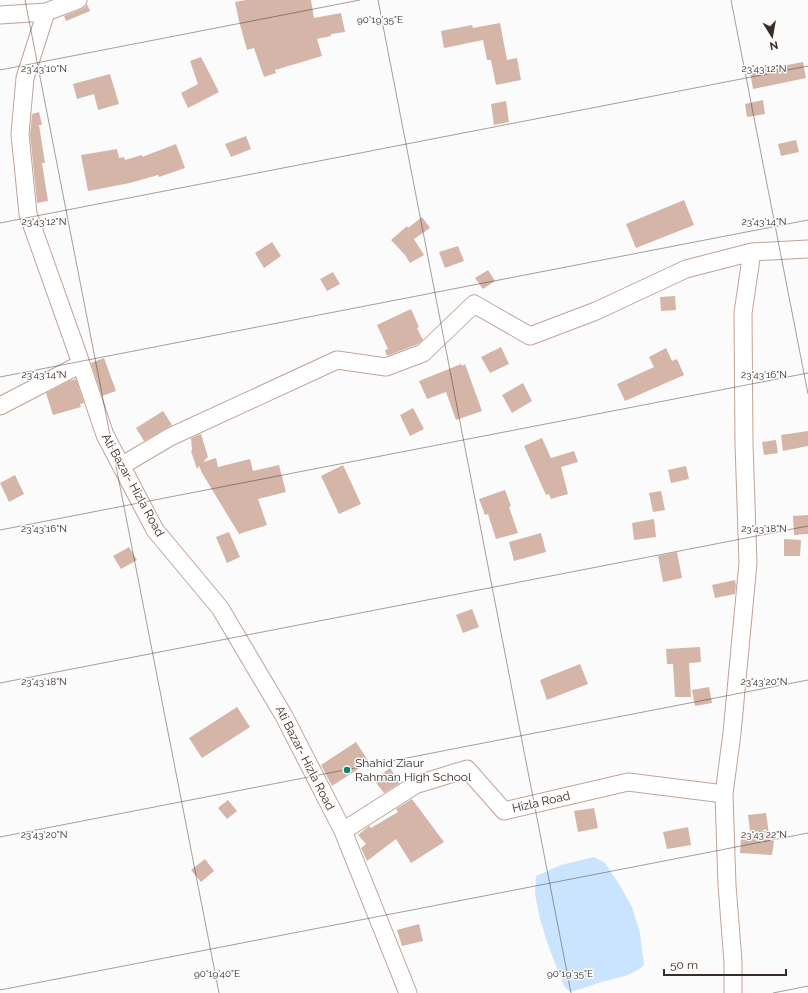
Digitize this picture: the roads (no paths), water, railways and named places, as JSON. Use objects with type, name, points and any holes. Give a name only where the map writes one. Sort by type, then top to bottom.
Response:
[{"type":"street","points":[[0,15],[46,12],[78,0]]},
{"type":"street","name":"Ati Bazar- Hizla Road","points":[[46,12],[25,78],[20,134],[28,214],[105,435],[155,530],[220,608],[284,716],[343,831],[408,993]]},
{"type":"street","points":[[121,466],[170,437],[337,360],[386,367],[423,353],[474,304],[530,336],[596,311],[686,269],[752,252],[808,249]]},
{"type":"street","points":[[733,993],[733,962],[727,885],[724,794],[732,733],[748,563],[744,443],[743,313],[752,252]]},
{"type":"street","points":[[0,406],[81,364]]},
{"type":"street","name":"Hizla Road","points":[[343,831],[415,785],[467,770],[504,811],[628,782],[724,794]]},
{"type":"water","points":[[594,857],[605,863],[632,907],[640,933],[644,965],[627,975],[570,992],[564,986],[549,948],[540,919],[535,894],[536,876],[561,865]]},
{"type":"place","name":"Shahid Ziaur Rahman High School","points":[[347,770]]}]
